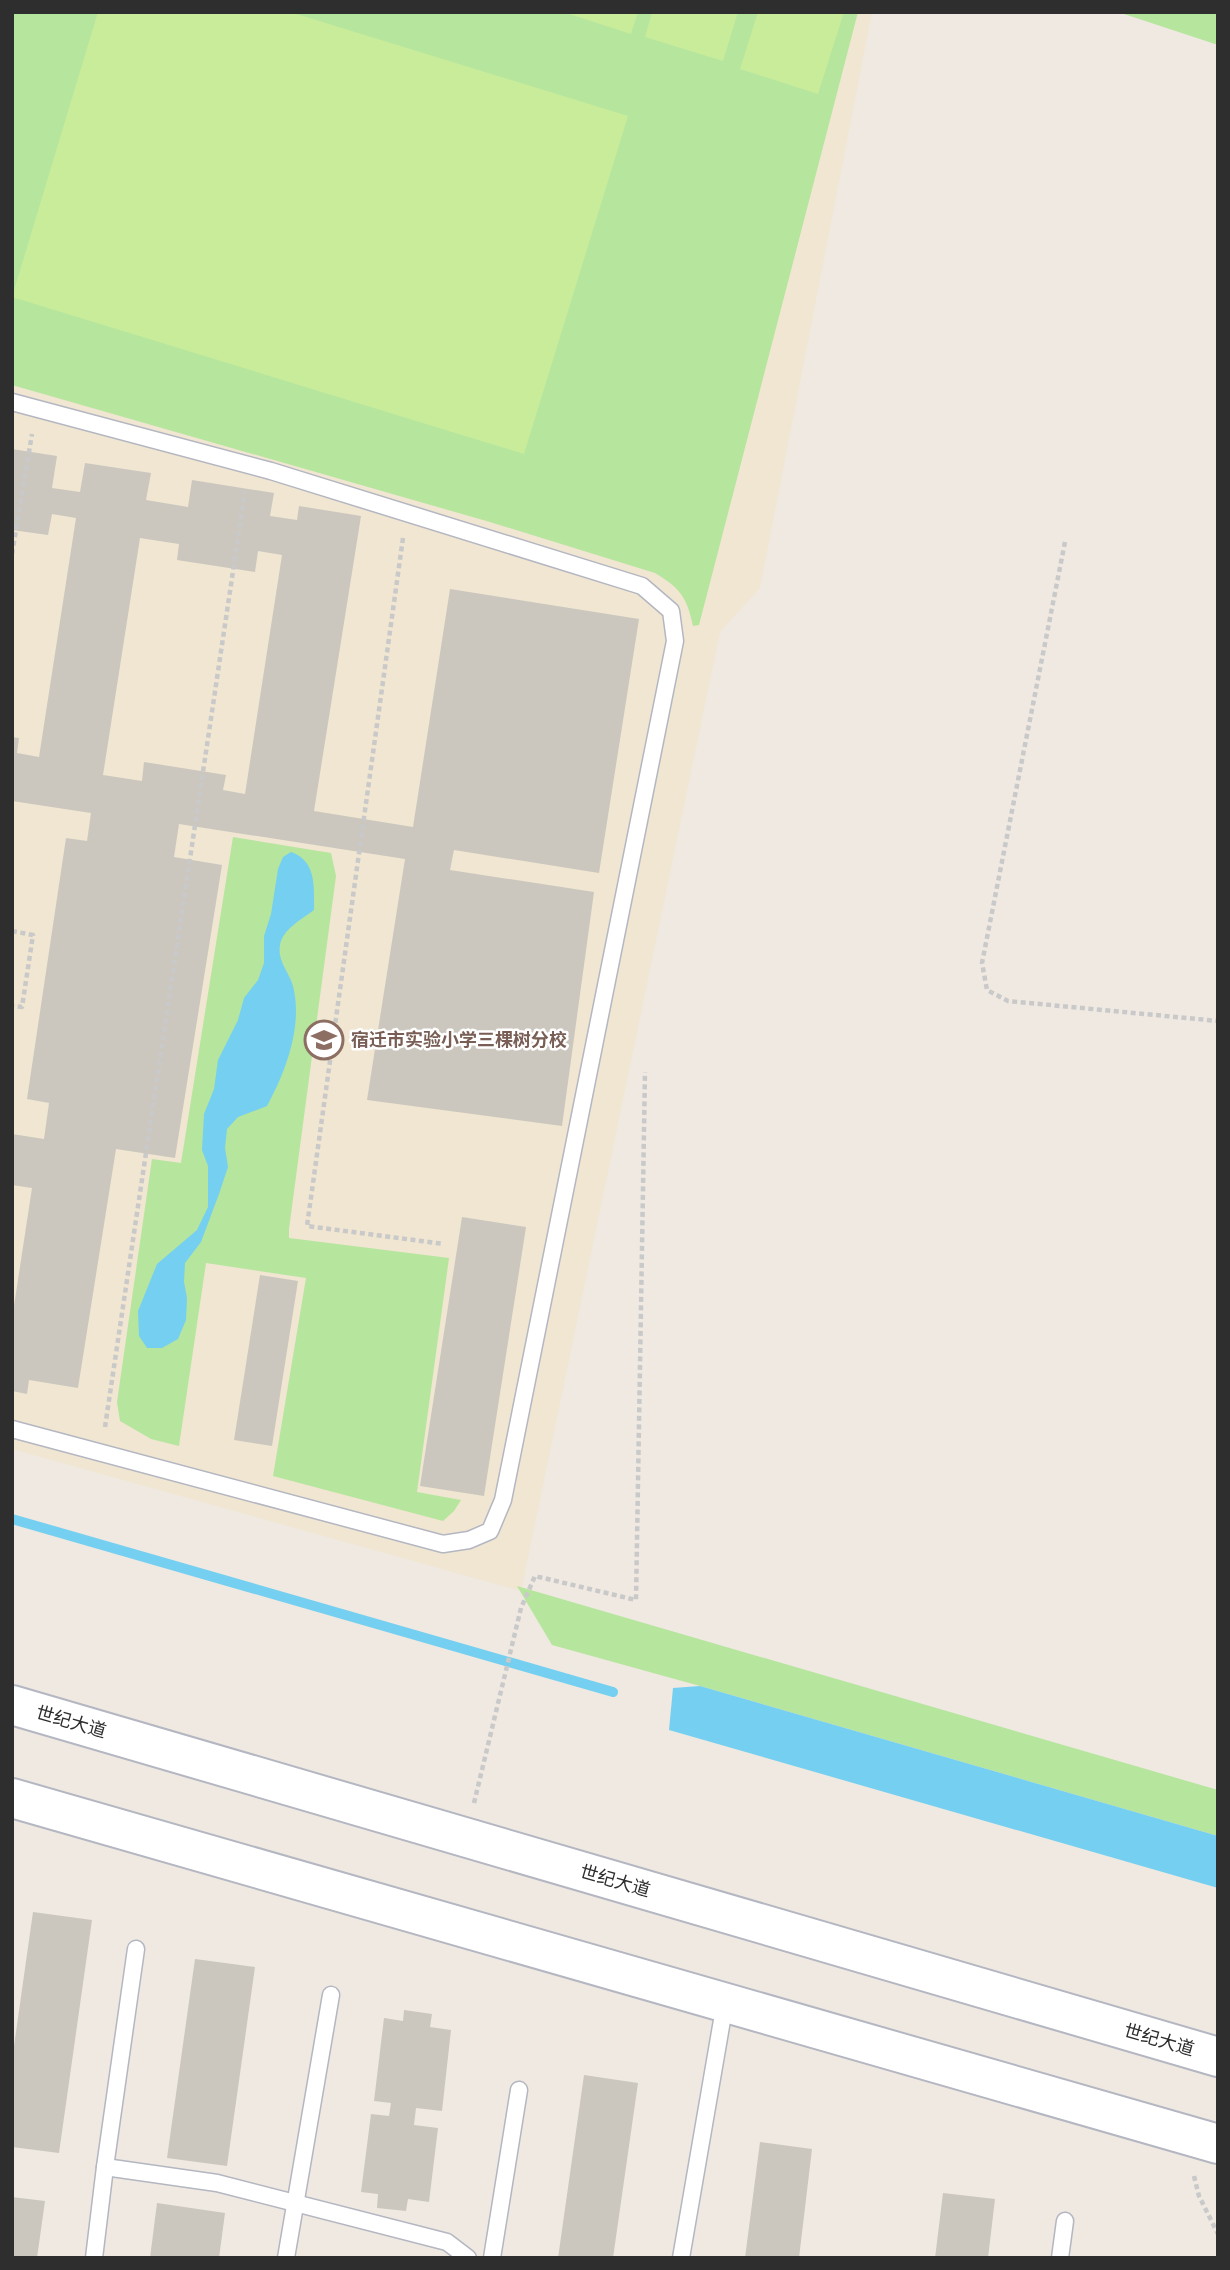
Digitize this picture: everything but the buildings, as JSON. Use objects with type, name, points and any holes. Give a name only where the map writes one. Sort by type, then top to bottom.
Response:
[{"type":"street","name":"世纪大道","points":[[12,1705],[1218,2057]]},
{"type":"street","points":[[12,1798],[1200,2139]]},
{"type":"lane","points":[[12,402],[249,465],[642,586],[671,611],[675,641],[503,1500],[490,1531],[469,1540],[443,1544],[12,1429]]},
{"type":"lane","points":[[94,2258],[136,1950]]},
{"type":"lane","points":[[286,2258],[331,1995]]},
{"type":"lane","points":[[681,2258],[725,2003]]},
{"type":"lane","points":[[492,2258],[519,2090]]},
{"type":"lane","points":[[105,2167],[217,2183],[447,2242],[468,2258]]},
{"type":"lane","points":[[1060,2258],[1065,2221]]},
{"type":"path","points":[[12,554],[36,408]]},
{"type":"path","points":[[101,1453],[249,465]]},
{"type":"path","points":[[406,513],[307,1226],[444,1244]]},
{"type":"path","points":[[1065,542],[982,963],[987,990],[1008,1001],[1218,1021]]},
{"type":"path","points":[[12,932],[33,935],[22,1007],[12,1006]]},
{"type":"path","points":[[466,1838],[522,1608],[535,1576],[636,1600],[645,1072]]},
{"type":"path","points":[[1200,2139],[1199,2196],[1218,2234]]},
{"type":"shaded area","name":"宿迁市实验小学三棵树分校","points":[[12,12],[872,12],[760,588],[720,632],[521,1591],[12,1449]]},
{"type":"green space","points":[[12,12],[858,12],[699,625],[693,626],[681,594],[655,573],[490,522],[12,385]]},
{"type":"green space","points":[[98,12],[290,12],[628,116],[524,454],[12,297]]},
{"type":"green space","points":[[563,12],[638,12],[631,34]]},
{"type":"green space","points":[[652,12],[738,12],[723,61],[645,37]]},
{"type":"green space","points":[[758,12],[844,12],[818,94],[740,69]]},
{"type":"green space","points":[[1118,12],[1218,12],[1218,45]]},
{"type":"green space","points":[[233,837],[331,853],[336,876],[289,1238],[449,1258],[417,1492],[461,1500],[443,1521],[273,1476],[306,1278],[206,1263],[179,1446],[151,1439],[120,1421],[117,1402],[152,1159],[181,1163]]},
{"type":"green space","points":[[517,1586],[1218,1790],[1218,1836],[552,1645]]},
{"type":"water","points":[[291,852],[306,862],[310,869],[314,884],[314,910],[289,929],[280,945],[280,956],[293,986],[296,1001],[291,1048],[267,1106],[238,1117],[227,1129],[225,1148],[228,1167],[201,1242],[185,1263],[186,1320],[178,1339],[162,1348],[147,1348],[139,1336],[138,1311],[157,1264],[197,1230],[208,1207],[208,1166],[202,1150],[204,1114],[214,1089],[218,1060],[238,1020],[244,998],[258,980],[264,963],[264,936],[271,914],[278,869],[283,857]]},
{"type":"water","points":[[700,1686],[1218,1836],[1218,1888],[669,1730],[673,1688]]},
{"type":"waterway","points":[[12,1519],[613,1692]]},
{"type":"place","name":"宿迁市实验小学三棵树分校","points":[[324,1040]]}]
